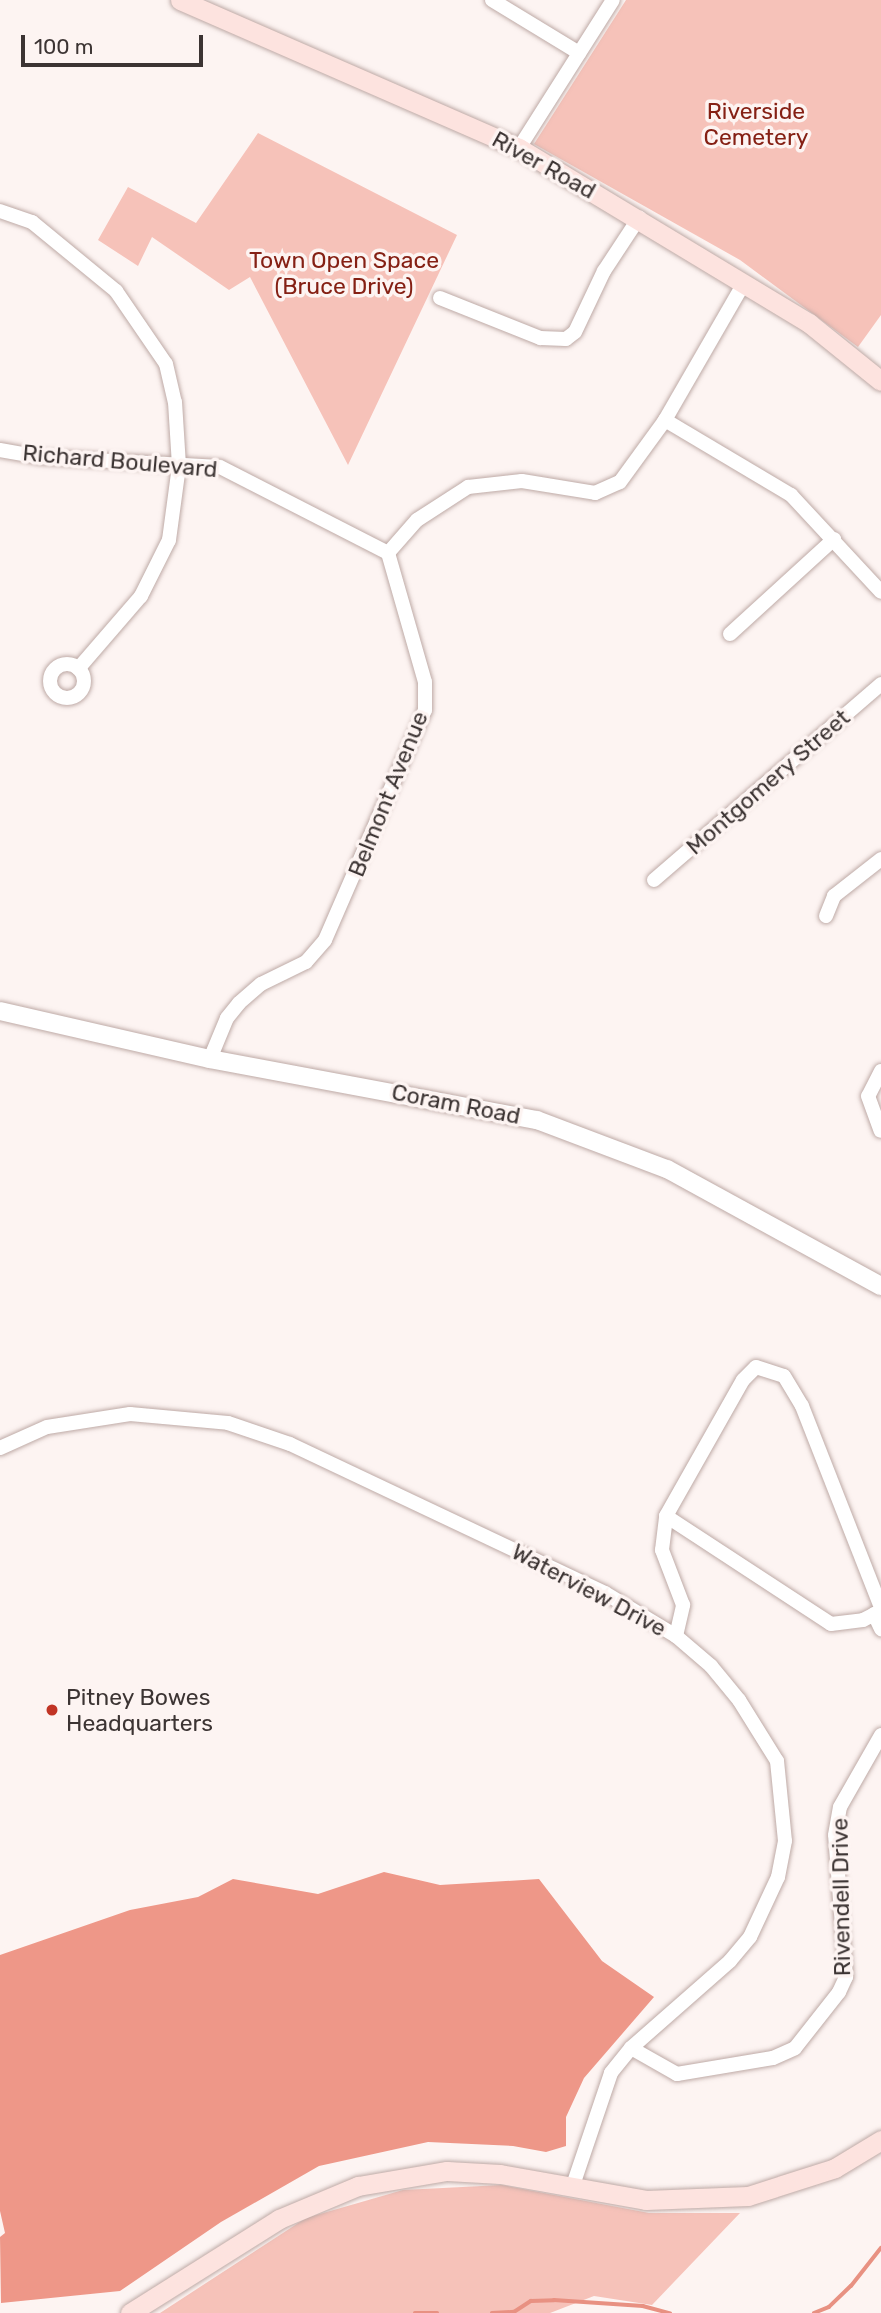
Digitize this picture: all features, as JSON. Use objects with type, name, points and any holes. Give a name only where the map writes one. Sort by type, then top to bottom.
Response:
[{"type":"main road","name":"River Road","points":[[180,0],[519,148],[809,323],[881,381]]},
{"type":"main road","points":[[130,2313],[279,2219],[358,2186],[447,2171],[573,2185],[646,2200],[748,2196],[835,2168],[881,2140]]},
{"type":"street","points":[[492,0],[579,53]]},
{"type":"street","points":[[519,148],[612,0]]},
{"type":"street","points":[[0,211],[32,222],[79,257],[116,291],[148,331],[166,364],[175,402],[179,466],[174,517],[159,567],[141,596],[78,669]]},
{"type":"street","points":[[440,298],[540,338],[566,338],[575,332],[604,271],[639,218]]},
{"type":"street","points":[[388,553],[425,513],[468,487],[522,481],[584,493],[605,490],[630,471],[665,420],[744,283]]},
{"type":"street","points":[[665,420],[775,483],[834,539],[881,592]]},
{"type":"street","name":"Richard Boulevard","points":[[0,450],[179,466],[220,467],[251,479],[388,553]]},
{"type":"street","points":[[730,634],[834,539]]},
{"type":"street","name":"Belmont Avenue","points":[[210,1059],[239,1003],[261,984],[306,962],[325,940],[425,710],[425,682],[388,553]]},
{"type":"street","name":"Montgomery Street","points":[[654,880],[881,684]]},
{"type":"street","points":[[826,916],[834,896],[881,859]]},
{"type":"street","name":"Coram Road","points":[[0,1011],[210,1059],[497,1112],[585,1136],[667,1169],[881,1286]]},
{"type":"street","points":[[881,1071],[868,1096],[881,1131]]},
{"type":"street","points":[[676,1636],[683,1605],[662,1550],[666,1516],[743,1380],[756,1367],[785,1376],[803,1406],[879,1611],[881,1629]]},
{"type":"street","name":"Waterview Drive","points":[[0,1448],[47,1427],[130,1414],[228,1423],[290,1444],[605,1593],[676,1636],[739,1700],[777,1761],[785,1842],[778,1877],[750,1937],[730,1961],[631,2048],[611,2073],[573,2185]]},
{"type":"street","points":[[666,1516],[831,1624],[879,1611]]},
{"type":"street","name":"Rivendell Drive","points":[[631,2048],[677,2074],[773,2058],[795,2048],[846,1977],[835,1835],[839,1807],[881,1735]]},
{"type":"green space","name":"Riverside Cemetery","points":[[626,0],[881,0],[881,315],[858,347],[740,260],[534,144]]},
{"type":"green space","name":"Town Open Space (Bruce Drive)","points":[[258,133],[457,235],[348,465],[250,277],[229,290],[152,237],[138,266],[98,240],[128,187],[196,223]]},
{"type":"green space","points":[[502,2185],[649,2213],[740,2213],[652,2305],[594,2296],[550,2313],[160,2313],[306,2218],[403,2190]]},
{"type":"shaded area","points":[[384,1872],[440,1885],[539,1879],[602,1961],[654,1997],[584,2078],[566,2117],[566,2146],[546,2152],[513,2146],[428,2142],[319,2166],[221,2222],[120,2291],[1,2303],[0,2237],[5,2233],[0,2211],[0,1955],[130,1910],[198,1897],[233,1879],[318,1894]]},
{"type":"waterway","points":[[814,2313],[829,2307],[851,2286],[881,2248]]},
{"type":"waterway","points":[[492,2313],[514,2312],[531,2301],[554,2300],[643,2306],[670,2313]]},
{"type":"waterway","points":[[415,2313],[437,2313]]},
{"type":"place","name":"Pitney Bowes Headquarters","points":[[52,1710]]}]
